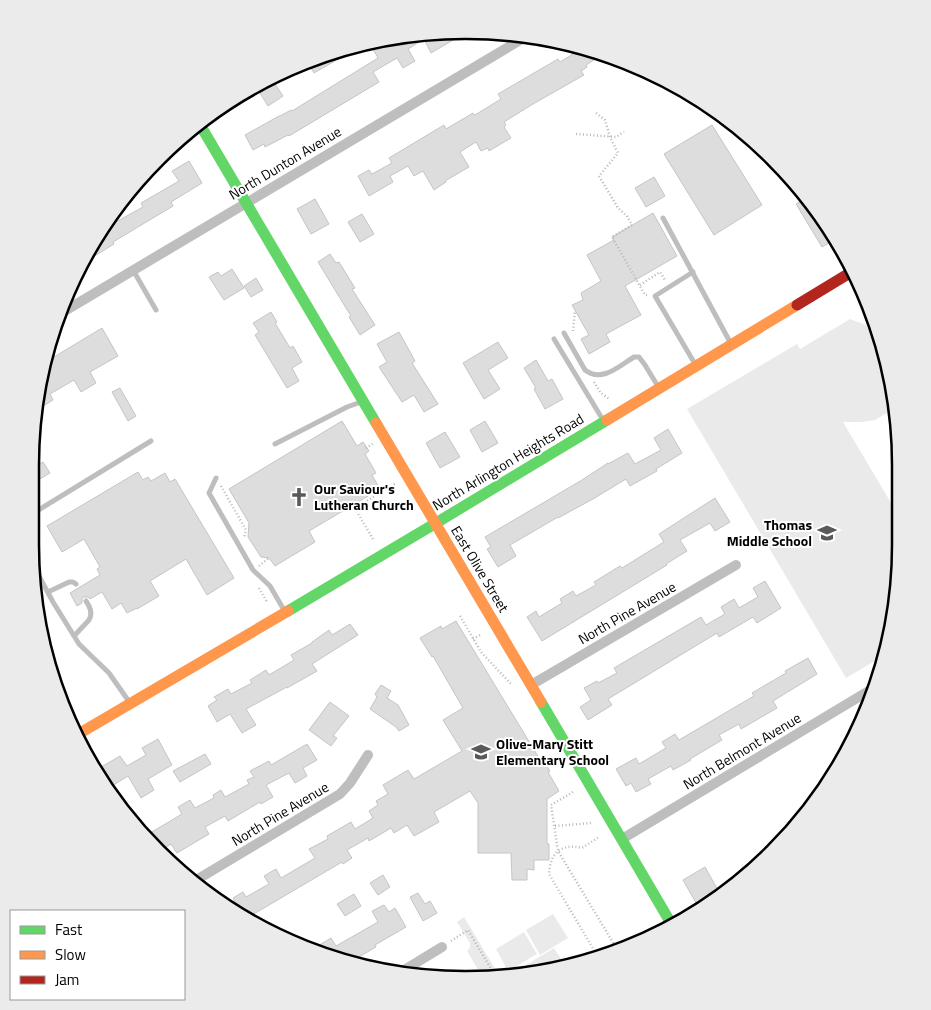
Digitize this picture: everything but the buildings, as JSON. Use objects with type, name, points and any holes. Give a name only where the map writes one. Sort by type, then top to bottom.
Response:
[{"type":"street","name":"North Dunton Avenue","points":[[68,309],[517,42]]},
{"type":"street","name":"East Olive Street","points":[[204,129],[669,919]]},
{"type":"street","name":"North Arlington Heights Road","points":[[82,731],[436,523],[847,275]]},
{"type":"street","name":"North Pine Avenue","points":[[531,685],[736,565]]},
{"type":"street","name":"North Belmont Avenue","points":[[622,839],[866,693]]},
{"type":"street","name":"North Pine Avenue","points":[[200,878],[340,794],[350,783],[368,755]]},
{"type":"street","points":[[408,968],[442,947]]},
{"type":"lane","points":[[663,218],[732,344]]},
{"type":"lane","points":[[133,270],[156,310]]},
{"type":"lane","points":[[693,272],[655,296],[696,366]]},
{"type":"lane","points":[[564,333],[585,370],[590,373],[602,375],[634,357],[639,357],[659,388]]},
{"type":"lane","points":[[554,339],[604,421]]},
{"type":"lane","points":[[275,444],[364,401]]},
{"type":"lane","points":[[39,510],[151,441]]},
{"type":"lane","points":[[216,478],[209,493],[253,570],[270,586],[285,612]]},
{"type":"lane","points":[[40,579],[79,644],[109,673],[130,703]]},
{"type":"lane","points":[[48,592],[69,582],[76,584]]},
{"type":"lane","points":[[74,636],[91,616],[86,601]]},
{"type":"path","points":[[596,113],[605,120],[618,154],[599,176],[618,208],[627,216],[632,225],[612,237],[645,294],[655,296]]},
{"type":"path","points":[[576,134],[616,137],[624,132]]},
{"type":"path","points":[[640,285],[660,272],[669,287]]},
{"type":"path","points":[[373,539],[354,507],[408,476]]},
{"type":"path","points":[[460,616],[481,652],[510,684]]},
{"type":"path","points":[[473,639],[482,634]]},
{"type":"path","points":[[573,792],[551,805],[558,851],[614,945]]},
{"type":"path","points":[[554,826],[591,823]]},
{"type":"path","points":[[595,951],[549,874],[554,854],[558,851],[565,847],[574,846],[582,848],[599,837]]},
{"type":"path","points":[[442,947],[468,930],[492,970]]},
{"type":"shaded area","name":"Thomas Middle School","points":[[850,319],[866,325],[872,335],[878,355],[889,410],[875,420],[843,422],[892,505],[889,600],[878,655],[877,660],[846,678],[687,409],[797,344],[800,349]]},
{"type":"shaded area","points":[[553,914],[568,938],[540,955],[526,930]]},
{"type":"shaded area","points":[[464,917],[496,970],[479,971],[467,951],[470,948],[470,943],[457,922]]},
{"type":"shaded area","points":[[524,932],[537,954],[512,969],[507,969],[496,949]]},
{"type":"shaded area","points":[[554,948],[562,960],[549,963],[521,968]]},
{"type":"traffic: fast","points":[[203,130],[376,423]]},
{"type":"traffic: fast","points":[[288,611],[607,420]]},
{"type":"traffic: fast","points":[[541,702],[669,919]]},
{"type":"traffic: slow","points":[[607,420],[797,305]]},
{"type":"traffic: slow","points":[[376,423],[541,702]]},
{"type":"traffic: slow","points":[[82,732],[288,611]]},
{"type":"traffic: jam","points":[[797,305],[847,275]]},
{"type":"place","name":"Our Saviour's Lutheran Church","points":[[299,497]]},
{"type":"place","name":"Thomas Middle School","points":[[827,533]]},
{"type":"place","name":"Olive-Mary Stitt Elementary School","points":[[481,752]]}]
